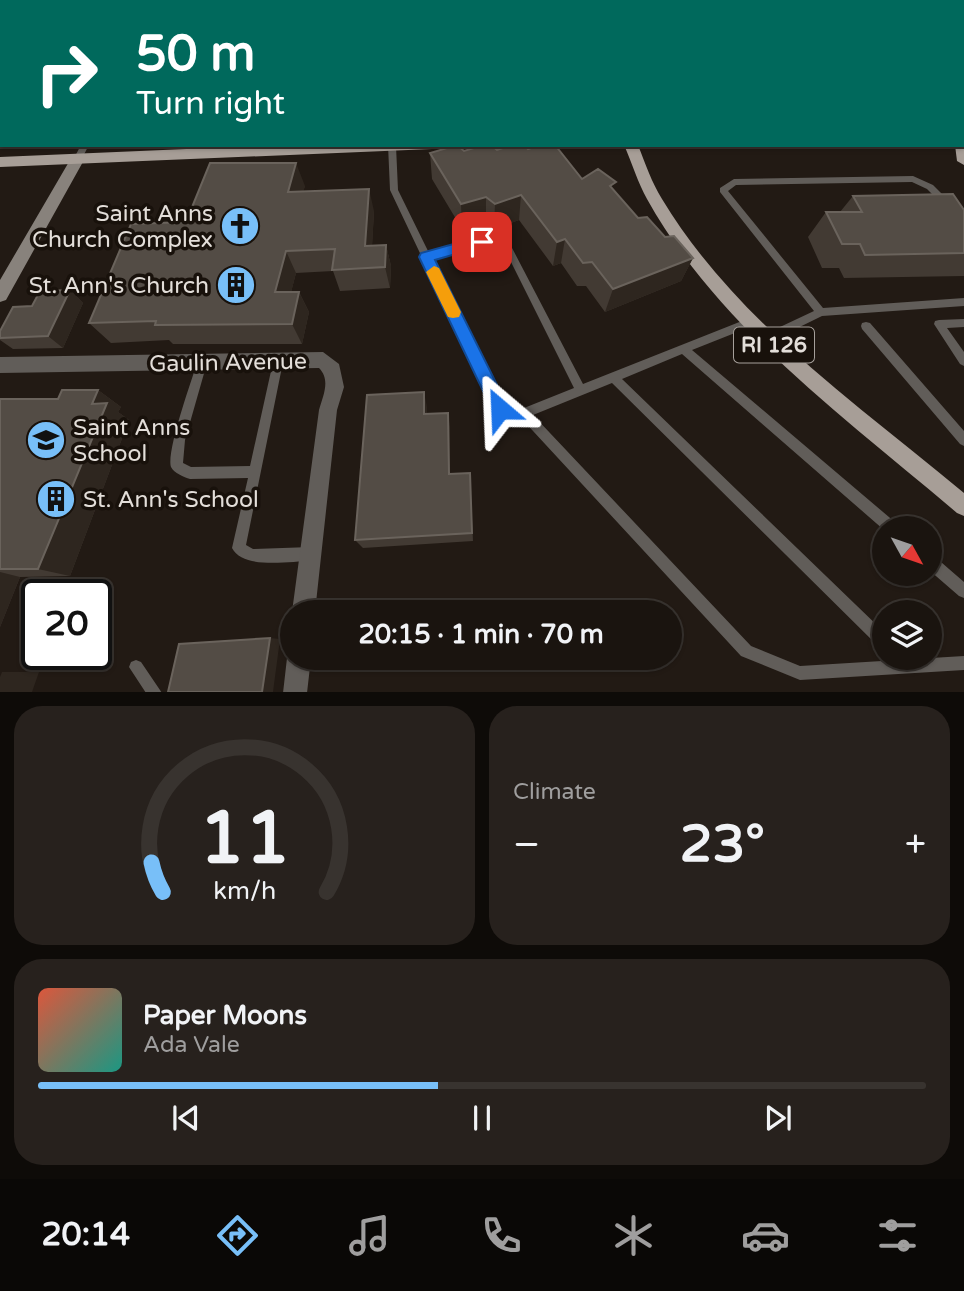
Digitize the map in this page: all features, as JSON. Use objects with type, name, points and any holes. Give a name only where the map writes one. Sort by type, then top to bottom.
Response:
[{"type":"main road","points":[[0,162],[291,147]]},
{"type":"main road","name":"RI 126","points":[[632,147],[653,197],[705,272],[767,338],[963,504]]},
{"type":"street","points":[[0,295],[5,277],[77,160]]},
{"type":"street","name":"Gaulin Avenue","points":[[0,365],[323,360],[333,370],[335,387],[328,410],[305,600]]},
{"type":"street","points":[[295,692],[298,670]]},
{"type":"lane","points":[[77,160],[84,147]]},
{"type":"lane","points":[[392,147],[394,190],[500,409],[524,413],[751,321]]},
{"type":"lane","points":[[821,312],[723,190],[734,182],[913,179],[930,187],[950,209]]},
{"type":"lane","points":[[426,257],[482,242],[494,242],[508,248],[581,391]]},
{"type":"lane","points":[[767,338],[821,312],[964,302]]},
{"type":"lane","points":[[964,323],[939,324],[964,361]]},
{"type":"lane","points":[[866,327],[964,440]]},
{"type":"lane","points":[[684,350],[877,516]]},
{"type":"lane","points":[[278,362],[239,548],[253,556],[311,554]]},
{"type":"lane","points":[[202,363],[179,440],[177,466],[190,473],[255,472]]},
{"type":"lane","points":[[613,377],[872,630]]},
{"type":"lane","points":[[524,413],[746,651],[800,673],[872,665]]},
{"type":"lane","points":[[942,572],[964,591]]},
{"type":"lane","points":[[942,663],[964,663]]},
{"type":"lane","points":[[136,667],[155,692]]},
{"type":"building","points":[[450,147],[459,147],[464,151],[477,147],[493,147],[497,150],[506,147],[557,147],[582,179],[598,169],[616,182],[610,186],[638,218],[647,217],[665,237],[674,236],[693,258],[613,289],[592,262],[583,263],[565,239],[557,242],[521,195],[495,204],[486,197],[461,204],[430,153]]},
{"type":"building","points":[[210,163],[296,163],[288,192],[369,189],[365,246],[386,245],[385,267],[332,270],[335,249],[286,251],[275,292],[299,292],[292,324],[155,325],[156,321],[89,323],[131,224],[186,222]]},
{"type":"building","points":[[953,194],[964,210],[964,253],[865,255],[860,244],[842,244],[826,212],[862,212],[853,196]]},
{"type":"building","points":[[70,290],[48,336],[0,338],[0,331],[13,307],[32,306],[40,291]]},
{"type":"building","name":"St. Ann's School","points":[[62,390],[98,390],[92,404],[107,403],[38,569],[0,569],[0,399],[58,399]]},
{"type":"building","points":[[424,392],[424,414],[448,413],[449,474],[470,473],[472,533],[355,540],[367,395]]},
{"type":"building","points":[[270,638],[262,692],[168,692],[179,644]]},
{"type":"slow traffic","points":[[434,272],[453,312]]},
{"type":"place","name":"Saint Anns Church Complex","points":[[240,226]]},
{"type":"place","name":"St. Ann's Church","points":[[236,285]]},
{"type":"place","name":"Saint Anns School","points":[[46,440]]},
{"type":"place","name":"St. Ann's School","points":[[56,499]]},
{"type":"route","points":[[482,242],[426,257],[500,409]]}]
